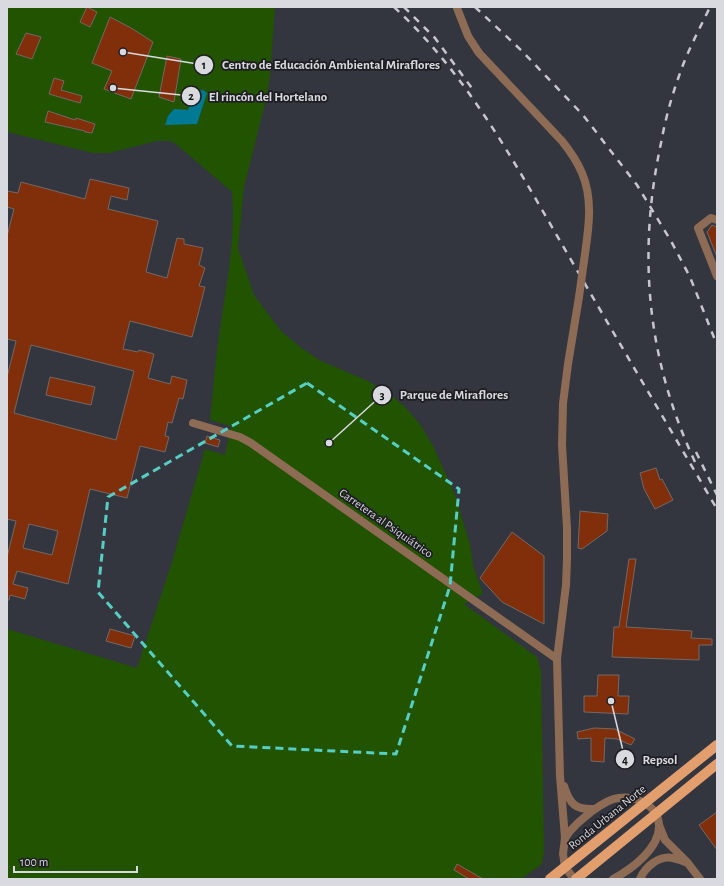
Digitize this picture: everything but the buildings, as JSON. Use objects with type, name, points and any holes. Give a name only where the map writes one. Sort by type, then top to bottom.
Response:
[{"type":"main road","name":"Ronda Urbana Norte","points":[[550,879],[717,745]]},
{"type":"main road","points":[[575,879],[717,764]]},
{"type":"street","points":[[457,8],[468,36],[479,52],[562,141],[572,154],[582,172],[589,200],[584,261],[563,403],[562,445],[567,528],[567,559],[566,585],[557,659],[560,776],[565,838],[563,854],[565,867],[575,879]]},
{"type":"street","points":[[717,220],[711,218],[698,228],[717,276]]},
{"type":"street","name":"Carretera al Psiquiátrico","points":[[194,423],[240,437],[251,443],[557,659]]},
{"type":"street","points":[[560,776],[566,793],[572,803],[578,808],[595,809]]},
{"type":"street","points":[[565,838],[578,822],[610,800],[617,798],[634,799],[645,802],[655,813],[665,840],[687,862],[700,879]]},
{"type":"street","points":[[613,879],[631,867],[652,847],[657,836],[659,825]]},
{"type":"street","points":[[640,879],[647,868],[654,862],[671,857],[687,862]]},
{"type":"highlighted area","points":[[307,383],[459,489],[450,586],[396,754],[232,746],[98,592],[108,497]]},
{"type":"green space","points":[[7,7],[275,7],[270,77],[265,104],[244,187],[238,248],[254,295],[281,331],[319,360],[368,381],[388,393],[403,405],[420,424],[433,446],[455,495],[470,544],[473,566],[483,594],[464,604],[537,657],[541,672],[544,851],[542,864],[521,879],[7,879],[7,629],[137,668],[171,565],[205,449],[225,455],[231,426],[210,420],[218,346],[230,264],[233,210],[232,192],[177,145],[170,141],[157,141],[109,153],[93,153],[7,132]]},
{"type":"water","points":[[203,90],[207,93],[197,124],[165,125],[168,116],[174,109],[188,110],[195,93]]},
{"type":"railway","points":[[394,7],[421,34],[445,62],[490,123],[717,509]]},
{"type":"railway","points":[[404,7],[435,38],[474,91]]},
{"type":"railway","points":[[475,7],[522,51],[583,115],[637,185],[671,241],[690,277],[717,345]]},
{"type":"railway","points":[[695,462],[679,423],[666,384],[657,345],[651,306],[649,226],[654,185],[668,110],[686,58],[710,7]]},
{"type":"railway","points":[[696,452],[717,495]]},
{"type":"place","name":"Centro de Educación Ambiental Miraflores","points":[[123,52]]},
{"type":"place","name":"El rincón del Hortelano","points":[[113,88]]},
{"type":"place","name":"Parque de Miraflores","points":[[329,443]]},
{"type":"place","name":"Repsol","points":[[611,701]]}]
